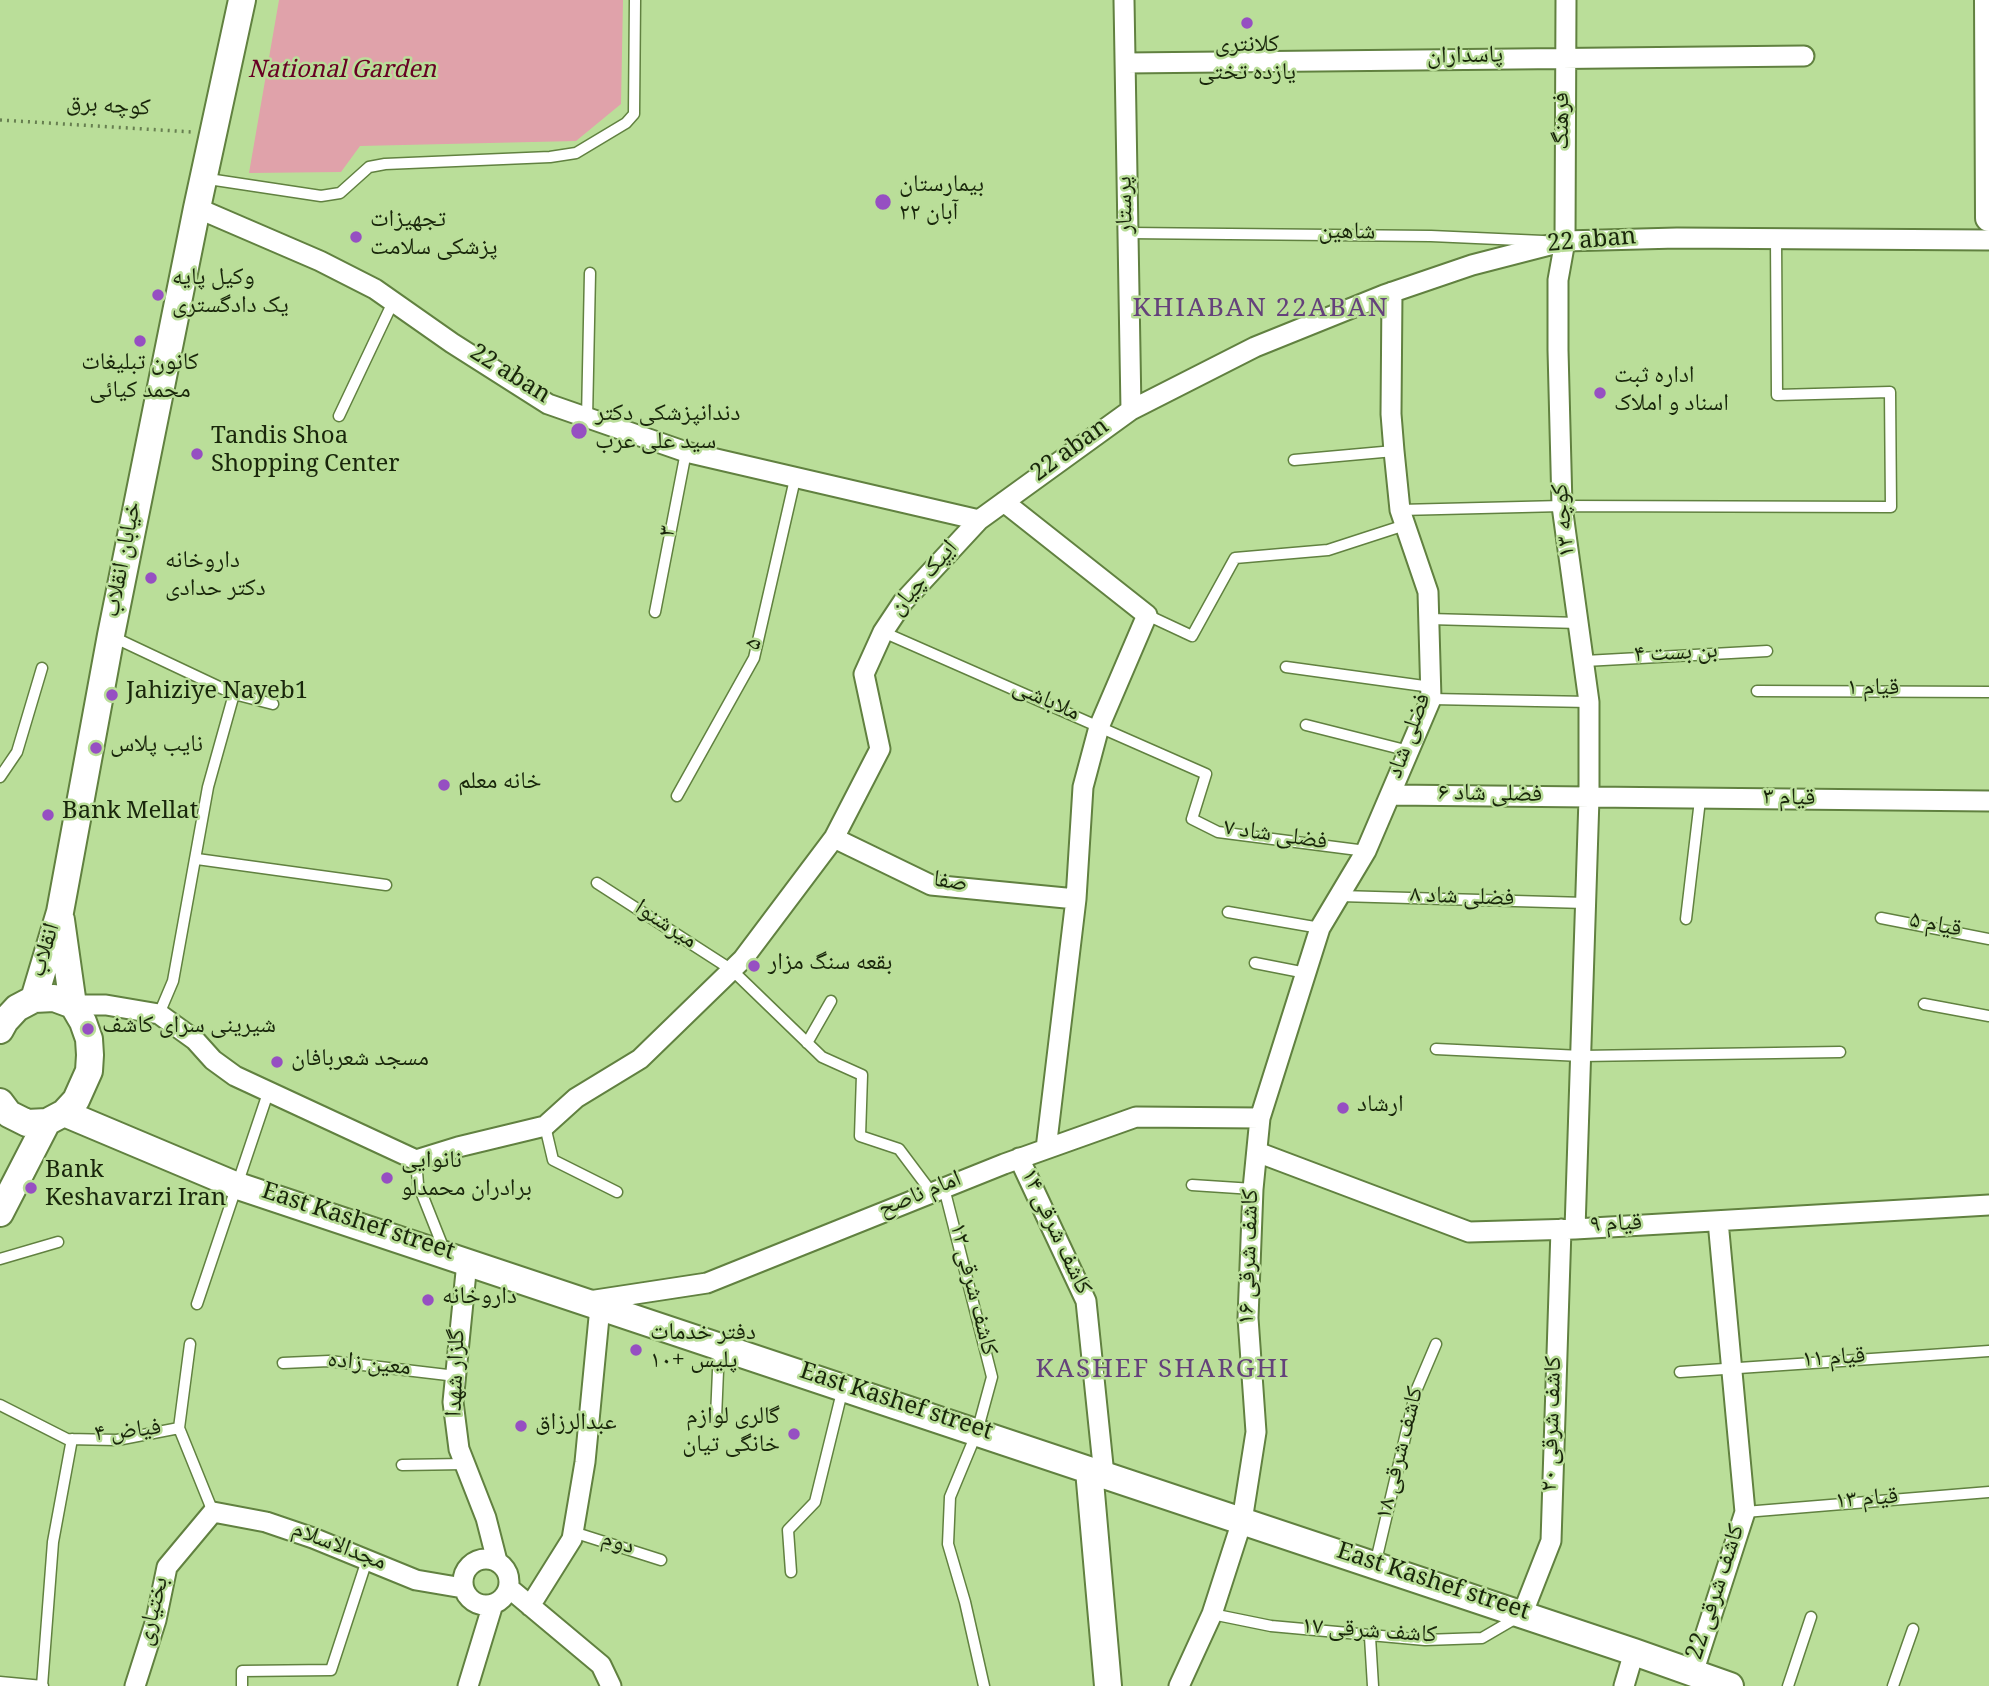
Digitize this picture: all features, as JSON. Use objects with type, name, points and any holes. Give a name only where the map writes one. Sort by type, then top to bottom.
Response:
[{"type":"main road","name":"خیابان انقلاب","points":[[60,912],[110,635],[242,0]]},
{"type":"main road","name":"خیابان انقلاب","points":[[197,208],[215,180],[260,0]]},
{"type":"main road","points":[[1988,0],[1989,218]]},
{"type":"main road","name":"انقلاب","points":[[34,999],[60,912]]},
{"type":"main road","name":"انقلاب","points":[[0,1213],[55,1117],[76,1100],[89,1071],[89,1039],[73,1004],[60,912]]},
{"type":"main road","points":[[2,1024],[17,1008],[34,999],[54,998],[73,1004]]},
{"type":"main road","name":"East Kashef street","points":[[0,1102],[9,1114],[27,1123],[55,1117],[235,1185],[1729,1686]]},
{"type":"main road","points":[[1106,1475],[1095,1514],[1108,1686]]},
{"type":"street","name":"پرستار","points":[[1124,0],[1131,410]]},
{"type":"street","name":"فرهنگ","points":[[1565,241],[1566,0]]},
{"type":"street","name":"پاسداران","points":[[1126,62],[1804,56]]},
{"type":"street","name":"22 aban","points":[[197,208],[320,261],[374,289],[548,404],[687,452],[979,520],[1131,410],[1255,347],[1392,292],[1472,265],[1565,241],[1776,238],[1989,240]]},
{"type":"street","name":"کوچه ۱۳","points":[[1565,241],[1558,281],[1562,506],[1589,702],[1589,798],[1581,1056]]},
{"type":"street","name":"فضلی شاد","points":[[1260,1118],[1320,928],[1366,851],[1431,693],[1428,592],[1403,518],[1394,451],[1391,414],[1392,292]]},
{"type":"street","points":[[1004,502],[1147,615],[1099,727],[1083,787],[1076,899],[1046,1149]]},
{"type":"street","name":"ایپک چیان","points":[[545,1126],[576,1098],[640,1059],[732,970],[834,838],[880,750],[864,674],[883,632],[903,602],[979,520]]},
{"type":"street","name":"فضلی شاد ۶","points":[[1391,795],[1589,798]]},
{"type":"street","name":"قیام ۳","points":[[1589,798],[1989,801]]},
{"type":"street","name":"صفا","points":[[834,838],[931,885],[1076,899]]},
{"type":"street","points":[[73,1004],[106,1005],[159,1014],[195,1040],[213,1060],[235,1076],[416,1160],[545,1126]]},
{"type":"street","name":"کاشف شرقی ۲۰","points":[[1522,1615],[1551,1541],[1568,1229],[1581,1056]]},
{"type":"street","name":"امام ناصح","points":[[592,1304],[707,1283],[1019,1158],[1136,1117],[1260,1118]]},
{"type":"street","name":"کاشف شرقی ۱۶","points":[[1179,1686],[1212,1614],[1242,1521],[1256,1432],[1248,1318],[1253,1189],[1260,1118]]},
{"type":"street","name":"قیام ۹","points":[[1257,1152],[1469,1232],[1568,1229],[1989,1205]]},
{"type":"street","name":"کاشف شرقی ۱۴","points":[[1019,1158],[1086,1301],[1106,1475]]},
{"type":"street","points":[[1718,1221],[1745,1512]]},
{"type":"street","name":"گلزار شهدا","points":[[457,1259],[456,1376],[453,1402],[460,1449],[486,1518],[497,1561]]},
{"type":"street","points":[[530,1606],[572,1539],[585,1462],[592,1304]]},
{"type":"street","name":"مجدالاسلام","points":[[213,1512],[266,1522],[416,1580],[463,1588]]},
{"type":"street","name":"بختیاری","points":[[135,1686],[156,1620],[167,1567],[213,1512]]},
{"type":"street","name":"کاشف شرقی 22","points":[[1693,1673],[1745,1512]]},
{"type":"street","points":[[509,1588],[500,1601],[478,1604],[470,1600],[463,1588],[464,1573],[474,1561],[497,1561],[507,1573],[509,1588],[601,1665],[611,1686]]},
{"type":"street","points":[[468,1686],[493,1604]]},
{"type":"street","points":[[1624,1686],[1634,1652]]},
{"type":"lane","points":[[215,180],[321,196],[340,193],[369,167],[385,164],[550,157],[576,153],[626,123],[634,114],[635,0]]},
{"type":"lane","name":"شاهین","points":[[1128,233],[1431,236],[1565,241]]},
{"type":"lane","points":[[1147,615],[1192,636],[1235,558],[1328,550],[1403,518],[1562,506],[1891,507],[1890,392],[1777,395],[1776,238]]},
{"type":"lane","points":[[587,419],[590,273]]},
{"type":"lane","points":[[339,416],[393,302]]},
{"type":"lane","points":[[1294,460],[1394,451]]},
{"type":"lane","name":"۳","points":[[655,612],[687,452]]},
{"type":"lane","name":"۵","points":[[677,796],[754,658],[795,479]]},
{"type":"lane","points":[[1429,619],[1580,623]]},
{"type":"lane","name":"ملاباشی","points":[[883,632],[1206,774]]},
{"type":"lane","points":[[110,635],[234,694],[273,704]]},
{"type":"lane","name":"بن بست ۴","points":[[1584,662],[1767,650]]},
{"type":"lane","points":[[1286,667],[1431,693],[1589,702]]},
{"type":"lane","points":[[0,777],[17,752],[42,668]]},
{"type":"lane","name":"قیام ۱","points":[[1757,691],[1989,692]]},
{"type":"lane","points":[[159,1014],[173,981],[208,787],[234,694]]},
{"type":"lane","points":[[1306,725],[1409,751]]},
{"type":"lane","name":"فضلی شاد ۷","points":[[1206,774],[1192,819],[1218,832],[1366,851]]},
{"type":"lane","points":[[1686,919],[1700,800]]},
{"type":"lane","points":[[197,859],[386,884]]},
{"type":"lane","name":"میرشنوا","points":[[597,883],[732,970],[822,1057],[862,1075],[860,1136],[899,1149],[938,1190]]},
{"type":"lane","name":"فضلی شاد ۸","points":[[1339,896],[1585,903]]},
{"type":"lane","points":[[1228,912],[1320,928]]},
{"type":"lane","name":"قیام ۵","points":[[1881,918],[1989,939]]},
{"type":"lane","points":[[1255,963],[1306,973]]},
{"type":"lane","points":[[807,1043],[831,1001]]},
{"type":"lane","points":[[1924,1004],[1989,1016]]},
{"type":"lane","points":[[1436,1049],[1581,1056],[1840,1052]]},
{"type":"lane","points":[[197,1304],[268,1093]]},
{"type":"lane","points":[[545,1126],[553,1160],[617,1192]]},
{"type":"lane","points":[[416,1160],[418,1184],[457,1259]]},
{"type":"lane","points":[[1192,1185],[1253,1189]]},
{"type":"lane","name":"کاشف شرقی ۱۲","points":[[938,1190],[992,1377],[977,1433],[950,1497],[948,1544],[965,1602],[984,1686]]},
{"type":"lane","points":[[0,1259],[58,1242]]},
{"type":"lane","points":[[190,1344],[179,1428],[213,1512]]},
{"type":"lane","name":"کاشف شرقی ۱۸","points":[[1375,1566],[1416,1391],[1436,1344]]},
{"type":"lane","points":[[716,1418],[719,1346]]},
{"type":"lane","name":"قیام ۱۱","points":[[1680,1372],[1989,1351]]},
{"type":"lane","name":"معین زاده","points":[[283,1363],[329,1361],[456,1376]]},
{"type":"lane","points":[[790,1572],[788,1530],[815,1502],[843,1388]]},
{"type":"lane","name":"فیاض ۴","points":[[0,1405],[67,1440],[117,1440],[179,1428]]},
{"type":"lane","points":[[0,1682],[42,1686],[53,1542],[72,1439]]},
{"type":"lane","points":[[402,1465],[465,1464]]},
{"type":"lane","name":"قیام ۱۳","points":[[1745,1512],[1989,1492]]},
{"type":"lane","name":"دوم","points":[[573,1532],[660,1559]]},
{"type":"lane","points":[[242,1686],[242,1671],[331,1670],[367,1560]]},
{"type":"lane","name":"کاشف شرقی ۱۷","points":[[1212,1614],[1271,1626],[1425,1640],[1482,1638],[1522,1615]]},
{"type":"lane","points":[[1787,1686],[1811,1617]]},
{"type":"lane","points":[[1893,1686],[1913,1629]]},
{"type":"lane","points":[[1370,1637],[1373,1686]]},
{"type":"path","name":"کوچه برق","points":[[0,120],[215,134]]},
{"type":"green space","name":"National Garden","points":[[279,0],[623,0],[621,104],[576,141],[360,146],[341,172],[249,173]]},
{"type":"place","name":"کلانتری یازده تختی","points":[[1247,23]]},
{"type":"place","name":"بیمارستان ۲۲ آبان","points":[[883,202]]},
{"type":"place","name":"تجهیزات پزشکی سلامت","points":[[356,237]]},
{"type":"place","name":"وکیل پایه یک دادگستری","points":[[158,295]]},
{"type":"place","name":"کانون تبلیغات محمد کیائی","points":[[140,341]]},
{"type":"place","name":"اداره ثبت اسناد و املاک","points":[[1600,393]]},
{"type":"place","name":"دندانپزشکی دکتر سید علی عرب","points":[[579,431]]},
{"type":"place","name":"Tandis Shoa Shopping Center","points":[[197,454]]},
{"type":"place","name":"داروخانه دکتر حدادی","points":[[151,578]]},
{"type":"place","name":"Jahiziye Nayeb1","points":[[112,695]]},
{"type":"place","name":"نایب پلاس","points":[[96,748]]},
{"type":"place","name":"خانه معلم","points":[[444,785]]},
{"type":"place","name":"Bank Mellat","points":[[48,815]]},
{"type":"place","name":"بقعه سنگ مزار","points":[[754,966]]},
{"type":"place","name":"شیرینی سرای کاشف","points":[[88,1029]]},
{"type":"place","name":"مسجد شعربافان","points":[[277,1062]]},
{"type":"place","name":"ارشاد","points":[[1343,1108]]},
{"type":"place","name":"نانوایی برادران محمدلو","points":[[387,1178]]},
{"type":"place","name":"Bank Keshavarzi Iran","points":[[31,1188]]},
{"type":"place","name":"داروخانه","points":[[428,1300]]},
{"type":"place","name":"دفتر خدمات پلیس +۱۰","points":[[636,1350]]},
{"type":"place","name":"عبدالرزاق","points":[[521,1426]]},
{"type":"place","name":"گالری لوازم خانگی تیان","points":[[794,1434]]},
{"type":"district","name":"KHIABAN 22ABAN","points":[[1261,313]]},
{"type":"district","name":"KASHEF SHARGHI","points":[[1163,1374]]}]
